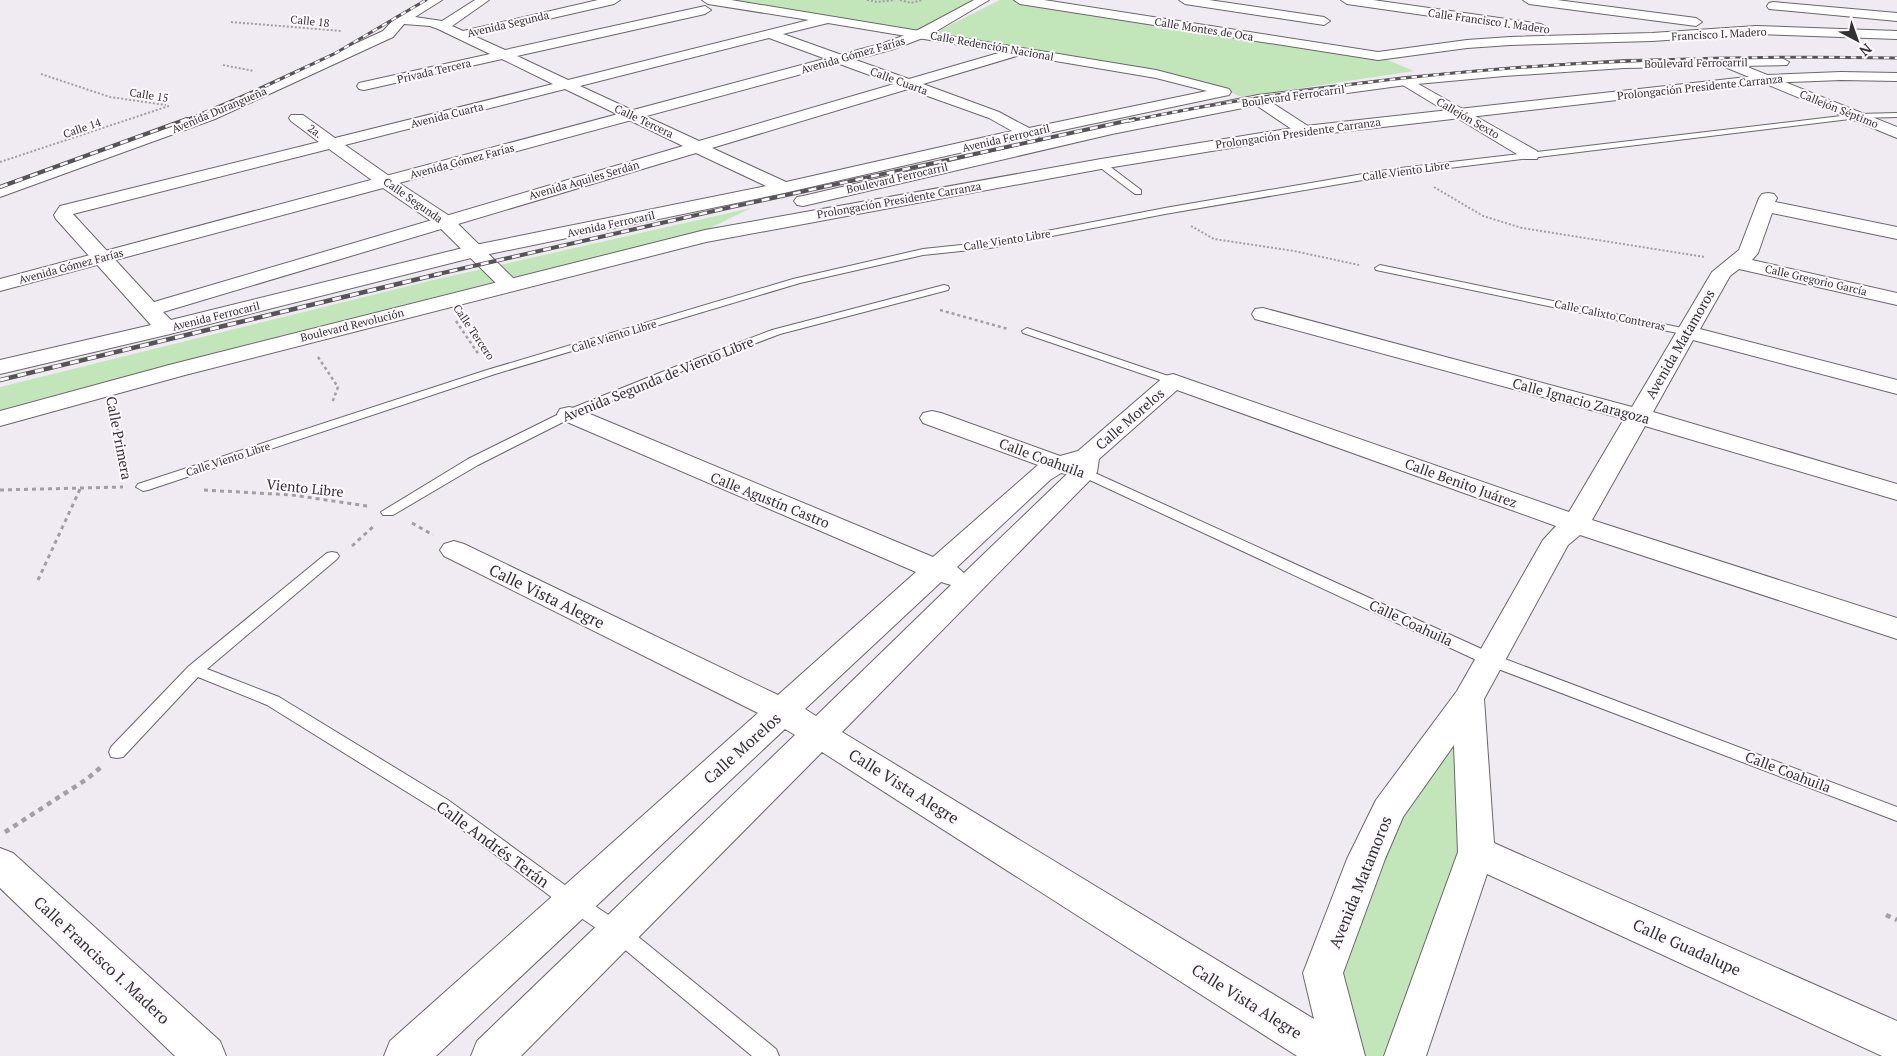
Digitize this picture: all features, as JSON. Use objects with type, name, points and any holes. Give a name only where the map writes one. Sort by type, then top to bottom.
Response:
[{"type":"street","points":[[443,26],[481,1],[494,0]]},
{"type":"street","name":"Avenida Segunda","points":[[461,34],[614,0]]},
{"type":"street","points":[[923,33],[983,0]]},
{"type":"street","name":"Calle Montes de Oca","points":[[1020,0],[1366,56],[1387,56],[1467,44],[1602,38]]},
{"type":"street","points":[[1185,0],[1324,21]]},
{"type":"street","points":[[1294,44],[1349,0]]},
{"type":"street","name":"Calle Francisco I. Madero","points":[[1349,0],[1602,38]]},
{"type":"street","points":[[1529,0],[1756,30]]},
{"type":"street","name":"Avenida Durangueña","points":[[405,3],[432,3]]},
{"type":"street","name":"Avenida Durangueña","points":[[0,192],[210,116],[388,34],[401,20],[432,3]]},
{"type":"street","points":[[504,55],[703,3],[724,17]]},
{"type":"street","name":"Calle Redención Nacional","points":[[703,3],[923,33],[1202,84],[1224,92],[1241,103]]},
{"type":"street","points":[[1773,6],[1897,17]]},
{"type":"street","name":"Calle Tercera","points":[[401,20],[431,22],[443,26],[784,188]]},
{"type":"street","name":"Avenida Cuarta","points":[[102,258],[63,215],[66,210],[828,20]]},
{"type":"street","name":"Calle Cuarta","points":[[742,24],[994,115],[1047,144]]},
{"type":"street","name":"Francisco I. Madero","points":[[1602,38],[1678,36],[1756,30],[1897,35]]},
{"type":"street","name":"Avenida Gómez Farías","points":[[0,286],[889,46],[923,33]]},
{"type":"street","name":"Avenida Aquiles Serdán","points":[[149,310],[1020,51]]},
{"type":"street","name":"Privada Tercera","points":[[364,86],[504,55]]},
{"type":"street","name":"Callejón Séptimo","points":[[1725,62],[1897,133]]},
{"type":"street","name":"Boulevard Ferrocarril","points":[[705,236],[788,205],[857,187],[1047,144],[1258,100],[1406,81],[1624,64],[1800,62]]},
{"type":"street","name":"Prolongación Presidente Carranza","points":[[705,236],[1101,164],[1305,131],[1765,79],[1841,76],[1897,77]]},
{"type":"street","name":"Callejón Sexto","points":[[1406,81],[1531,155]]},
{"type":"street","name":"Avenida Ferrocaril","points":[[0,367],[475,251],[784,188],[1026,133],[1224,92]]},
{"type":"street","points":[[1258,100],[1305,131]]},
{"type":"street","name":"2a.","points":[[297,118],[333,144]]},
{"type":"street","name":"Calle Segunda","points":[[333,144],[444,221],[509,285]]},
{"type":"street","name":"Avenida Matamoros","points":[[1344,1056],[1324,973],[1366,859],[1389,810],[1468,699],[1557,540],[1576,524],[1722,272],[1748,253],[1767,202],[1897,233]]},
{"type":"street","name":"Boulevard Revolución","points":[[0,419],[305,337],[705,236]]},
{"type":"street","points":[[102,258],[166,328]]},
{"type":"street","name":"Calle Gregorio García","points":[[1736,262],[1897,299]]},
{"type":"street","name":"Calle Ignacio Zaragoza","points":[[1263,314],[1638,416],[1897,492]]},
{"type":"street","name":"Calle Calixto Contreras","points":[[1687,332],[1897,386]]},
{"type":"street","name":"Calle Morelos","points":[[492,1056],[971,584],[1076,464],[1173,381]]},
{"type":"street","name":"Calle Benito Juárez","points":[[1173,381],[1576,524],[1897,629]]},
{"type":"street","name":"Calle Agustín Castro","points":[[569,414],[971,584]]},
{"type":"street","name":"Calle Coahuila","points":[[932,418],[1076,464]]},
{"type":"street","name":"Calle Morelos","points":[[406,1056],[1041,474],[1076,464]]},
{"type":"street","name":"Calle Vista Alegre","points":[[454,550],[782,711],[1335,1056]]},
{"type":"street","points":[[1405,1056],[1476,852],[1468,699]]},
{"type":"street","name":"Calle Guadalupe","points":[[1476,852],[1897,1042]]},
{"type":"street","name":"Calle Francisco I. Madero","points":[[0,864],[204,1056]]},
{"type":"lane","name":"Calle Viento Libre","points":[[143,487],[491,372],[798,281],[923,252],[990,245],[1165,211],[1405,170],[1858,116],[1897,115]]},
{"type":"lane","points":[[1101,164],[1138,192]]},
{"type":"lane","name":"Calle Calixto Contreras","points":[[1380,268],[1687,332]]},
{"type":"lane","name":"Avenida Segunda de Viento Libre","points":[[388,512],[473,462],[569,414],[676,370],[776,332],[944,288]]},
{"type":"lane","name":"Calle Benito Juárez","points":[[1027,331],[1173,381]]},
{"type":"lane","name":"Calle Coahuila","points":[[1076,464],[1491,660],[1897,814]]},
{"type":"lane","points":[[117,752],[195,670],[332,556]]},
{"type":"lane","name":"Calle Andrés Terán","points":[[195,670],[281,706],[442,805],[573,902],[618,932],[768,1056]]},
{"type":"path","points":[[866,0],[878,2],[894,0]]},
{"type":"path","points":[[900,0],[911,3],[922,0]]},
{"type":"path","name":"Calle 18","points":[[231,22],[279,25],[300,29],[388,34]]},
{"type":"path","name":"Calle 15","points":[[41,74],[110,97],[169,106],[210,116]]},
{"type":"path","name":"Calle 14","points":[[0,162],[169,106]]},
{"type":"path","points":[[1405,170],[1482,216],[1514,225],[1736,262]]},
{"type":"path","points":[[1165,211],[1214,239],[1294,251],[1380,268]]},
{"type":"path","points":[[906,298],[956,316],[1011,330],[1027,331]]},
{"type":"path","name":"Calle Tercero","points":[[443,302],[491,372]]},
{"type":"path","points":[[305,337],[338,387],[332,400],[339,422]]},
{"type":"path","name":"Calle Primera","points":[[109,389],[129,487]]},
{"type":"path","points":[[38,580],[81,487]]},
{"type":"path","points":[[0,490],[143,487]]},
{"type":"path","name":"Viento Libre","points":[[196,489],[292,495],[354,503],[388,512],[422,527],[454,550]]},
{"type":"path","points":[[332,556],[349,548],[388,512]]},
{"type":"path","points":[[0,835],[87,779],[117,752]]},
{"type":"path","points":[[1886,915],[1897,920]]},
{"type":"green space","points":[[715,0],[980,0],[922,32]]},
{"type":"green space","points":[[1000,0],[1012,0],[1383,58],[1414,71],[1241,97],[1215,85],[930,35]]},
{"type":"green space","points":[[751,208],[702,232],[0,412],[0,387],[429,281]]},
{"type":"green space","points":[[1457,737],[1471,850],[1397,1056],[1351,1056],[1332,974],[1393,812]]},
{"type":"railway","points":[[184,121],[253,92],[334,54],[426,0]]},
{"type":"railway","points":[[1129,121],[1224,103],[1320,89],[1415,77],[1511,68],[1703,58],[1897,58]]},
{"type":"railway","points":[[0,187],[187,119]]},
{"type":"railway","points":[[434,275],[727,208],[1135,119]]},
{"type":"railway","points":[[0,380],[439,274]]}]
